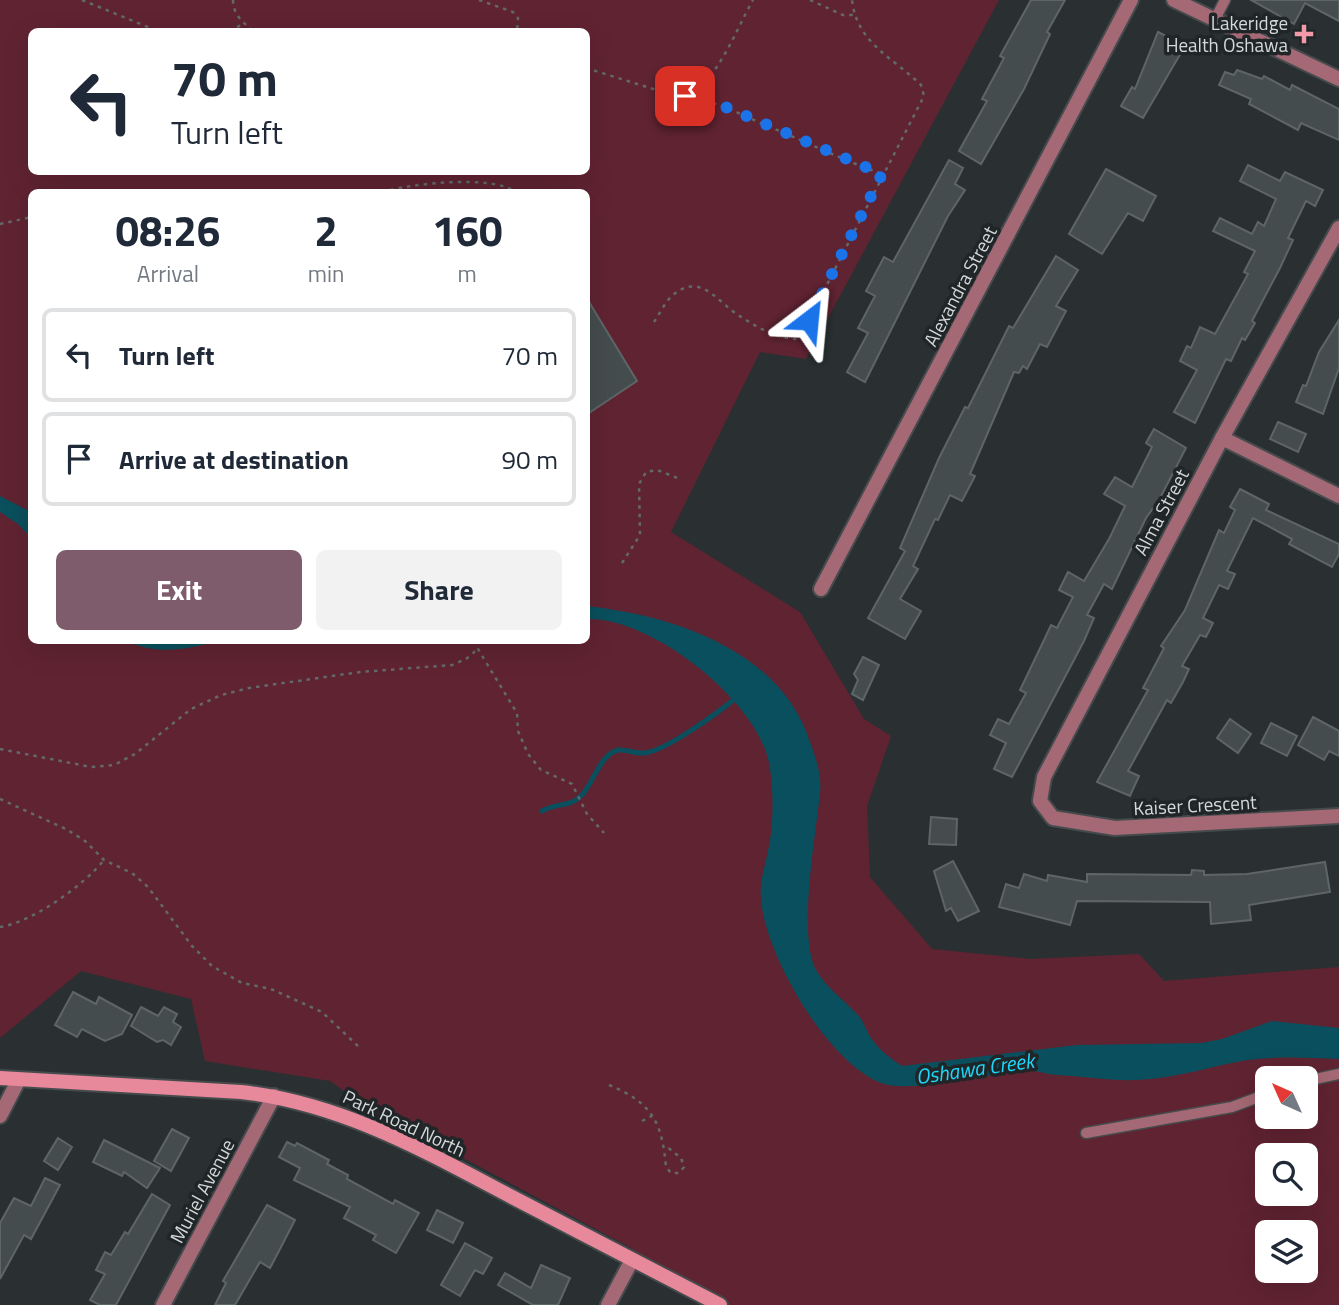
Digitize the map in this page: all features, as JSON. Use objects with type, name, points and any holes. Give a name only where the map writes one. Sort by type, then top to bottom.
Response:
[{"type":"main road","name":"Park Road North","points":[[0,1078],[274,1096],[339,1112],[366,1123],[720,1305]]},
{"type":"street","name":"Alexandra Street","points":[[821,589],[1131,0]]},
{"type":"street","points":[[1174,0],[1339,79]]},
{"type":"street","name":"Alma Street","points":[[1053,818],[1040,801],[1044,777],[1222,438],[1339,228]]},
{"type":"street","points":[[1222,438],[1339,496]]},
{"type":"street","name":"Kaiser Crescent","points":[[1053,818],[1115,828],[1339,816]]},
{"type":"street","points":[[0,1116],[18,1081]]},
{"type":"street","name":"Muriel Avenue","points":[[163,1305],[274,1096]]},
{"type":"street","points":[[608,1305],[632,1260]]},
{"type":"lane","points":[[1215,19],[1225,0]]},
{"type":"lane","points":[[1318,1078],[1339,1074]]},
{"type":"lane","points":[[1086,1133],[1232,1107],[1255,1098]]},
{"type":"path","points":[[82,0],[150,28]]},
{"type":"path","points":[[233,0],[233,9],[250,28]]},
{"type":"path","points":[[479,0],[513,12],[518,18],[517,28]]},
{"type":"path","points":[[590,69],[679,97],[685,96],[701,89],[720,61],[753,0]]},
{"type":"path","points":[[810,0],[843,15],[855,15]]},
{"type":"path","points":[[654,322],[675,293],[690,286],[708,289],[736,313],[782,339],[799,339],[924,96],[922,85],[881,54],[867,38],[855,15],[852,0]]},
{"type":"path","points":[[236,28],[244,23]]},
{"type":"path","points":[[685,96],[707,100],[734,110],[882,174]]},
{"type":"path","points":[[408,189],[479,181],[505,184],[511,189]]},
{"type":"path","points":[[0,224],[28,218]]},
{"type":"path","points":[[622,563],[640,535],[639,484],[646,472],[657,470],[680,479]]},
{"type":"path","points":[[477,644],[517,713],[518,731],[528,754],[541,770],[572,784],[583,805],[604,833]]},
{"type":"path","points":[[0,749],[58,758],[91,767],[114,765],[135,754],[191,709],[221,695],[249,688],[360,672],[452,665],[466,659],[478,649]]},
{"type":"path","points":[[0,799],[66,829],[104,860],[132,873],[148,887],[192,946],[212,966],[242,983],[271,989],[322,1012],[359,1047]]},
{"type":"path","points":[[0,927],[30,915],[80,886],[104,860]]},
{"type":"path","points":[[610,1085],[629,1093],[652,1116],[666,1146],[666,1167],[671,1173],[679,1173],[684,1167],[681,1158],[666,1146]]},
{"type":"path","points":[[642,1121],[652,1116]]},
{"type":"shaded area","points":[[0,0],[999,0],[806,359],[760,352],[671,532],[800,612],[864,719],[891,736],[867,806],[870,877],[932,949],[1030,959],[1139,954],[1164,981],[1339,967],[1339,1305],[714,1305],[626,1261],[633,1249],[359,1102],[330,1081],[205,1061],[191,999],[81,971],[0,1038]]},
{"type":"water","points":[[0,496],[28,510],[28,535],[18,524],[0,512]]},
{"type":"water","name":"Oshawa Creek","points":[[590,607],[653,618],[719,643],[749,661],[775,683],[796,710],[812,748],[820,780],[808,907],[810,952],[819,975],[858,1015],[878,1046],[902,1066],[1077,1045],[1201,1043],[1222,1039],[1272,1021],[1339,1028],[1339,1059],[1259,1059],[1150,1079],[1106,1079],[1028,1071],[911,1086],[881,1083],[861,1071],[840,1053],[802,1004],[786,976],[765,922],[761,885],[771,836],[772,788],[767,755],[757,732],[719,685],[694,664],[666,645],[638,631],[611,622],[590,619]]},
{"type":"water","points":[[133,644],[205,644],[173,650]]},
{"type":"building","points":[[1031,0],[1065,0],[1047,32],[1050,34],[1024,89],[981,164],[959,151],[987,101],[982,99],[1004,58],[1000,56]]},
{"type":"building","name":"Lakeridge Health Oshawa","points":[[1251,0],[1339,0],[1339,21],[1305,3],[1294,24]]},
{"type":"building","points":[[1158,32],[1185,46],[1143,118],[1121,106],[1132,87],[1135,89]]},
{"type":"building","points":[[1237,70],[1262,79],[1264,76],[1290,90],[1292,85],[1339,109],[1339,140],[1301,123],[1298,130],[1249,104],[1251,99],[1219,85],[1225,72],[1234,75]]},
{"type":"building","points":[[949,160],[963,168],[955,184],[965,190],[948,216],[865,382],[847,372],[868,333],[858,328],[875,296],[866,291],[884,257],[893,262]]},
{"type":"building","points":[[1248,165],[1280,181],[1285,172],[1323,190],[1315,206],[1306,201],[1288,238],[1293,240],[1252,321],[1255,323],[1245,340],[1242,338],[1231,361],[1226,359],[1195,423],[1174,412],[1197,370],[1180,361],[1187,346],[1191,348],[1200,327],[1215,334],[1248,274],[1244,272],[1255,251],[1213,231],[1220,218],[1252,234],[1258,222],[1264,226],[1276,199],[1240,181]]},
{"type":"building","points":[[1106,169],[1156,196],[1143,221],[1128,213],[1102,254],[1069,234]]},
{"type":"building","points":[[1056,256],[1078,270],[1056,306],[1066,311],[1047,347],[1040,344],[1027,369],[1023,366],[1019,373],[1014,372],[970,474],[975,476],[962,501],[950,495],[938,520],[935,519],[913,566],[918,569],[900,599],[921,611],[905,639],[868,618],[905,551],[900,548],[939,458],[965,407],[968,408],[1009,326],[1013,328]]},
{"type":"building","points":[[590,304],[637,381],[590,412]]},
{"type":"building","points":[[1339,320],[1339,368],[1323,414],[1296,402],[1303,385],[1306,386],[1319,352]]},
{"type":"building","points":[[1278,422],[1306,434],[1298,452],[1270,439]]},
{"type":"building","points":[[1154,429],[1186,448],[1159,500],[1146,518],[1112,589],[1104,584],[1087,615],[1094,618],[1084,641],[1012,777],[994,769],[1006,743],[990,735],[998,719],[1009,724],[1026,693],[1020,690],[1051,625],[1057,628],[1073,597],[1059,590],[1068,572],[1084,581],[1125,506],[1104,494],[1115,477],[1132,487],[1152,447],[1146,443]]},
{"type":"building","points":[[1240,489],[1269,504],[1266,510],[1339,544],[1339,554],[1332,567],[1289,544],[1292,539],[1253,518],[1227,571],[1235,574],[1228,589],[1219,585],[1203,618],[1213,623],[1206,637],[1200,635],[1182,666],[1189,669],[1183,682],[1171,703],[1167,700],[1128,771],[1139,776],[1130,796],[1097,782],[1148,690],[1143,688],[1164,648],[1161,646],[1185,610],[1219,530],[1224,533],[1235,510],[1230,507]]},
{"type":"building","points":[[863,657],[879,665],[863,700],[852,694],[858,680],[854,674]]},
{"type":"building","points":[[1313,717],[1339,731],[1339,756],[1329,751],[1324,760],[1298,745]]},
{"type":"building","points":[[1230,719],[1251,734],[1238,753],[1217,738]]},
{"type":"building","points":[[1271,723],[1297,736],[1287,756],[1261,743]]},
{"type":"building","points":[[931,817],[957,819],[956,845],[929,844]]},
{"type":"building","points":[[953,861],[979,911],[958,921],[951,908],[946,911],[934,871]]},
{"type":"building","points":[[1325,862],[1330,892],[1249,905],[1251,920],[1211,924],[1210,902],[1077,901],[1070,925],[999,907],[1006,884],[1019,888],[1024,874],[1047,881],[1048,875],[1087,882],[1087,874],[1191,875],[1192,870],[1204,871],[1204,875],[1247,874]]},
{"type":"building","points":[[73,992],[96,1004],[99,997],[132,1015],[122,1034],[105,1041],[82,1029],[77,1037],[55,1025]]},
{"type":"building","points":[[141,1007],[158,1016],[164,1007],[177,1014],[173,1022],[181,1027],[171,1045],[163,1040],[157,1042],[131,1026]]},
{"type":"building","points":[[172,1129],[189,1138],[171,1171],[154,1161]]},
{"type":"building","points":[[58,1138],[72,1147],[58,1170],[44,1161]]},
{"type":"building","points":[[104,1140],[160,1168],[147,1188],[124,1172],[122,1176],[93,1162]]},
{"type":"building","points":[[287,1142],[295,1146],[297,1143],[329,1160],[327,1164],[348,1175],[347,1179],[393,1204],[395,1200],[419,1213],[396,1253],[373,1240],[376,1235],[344,1218],[350,1207],[294,1180],[300,1168],[279,1157]]},
{"type":"building","points":[[45,1178],[60,1185],[31,1239],[24,1235],[0,1279],[0,1223],[14,1198],[31,1206]]},
{"type":"building","points":[[152,1194],[170,1205],[116,1305],[100,1305],[90,1300],[105,1274],[96,1270],[105,1252],[111,1255],[125,1232],[128,1234]]},
{"type":"building","points":[[267,1205],[295,1220],[280,1249],[270,1268],[260,1262],[235,1305],[215,1305],[226,1283],[223,1281]]},
{"type":"building","points":[[437,1210],[463,1223],[453,1243],[427,1230]]},
{"type":"building","points":[[465,1243],[492,1258],[483,1274],[475,1270],[460,1296],[441,1285]]},
{"type":"building","points":[[541,1265],[570,1278],[558,1305],[533,1305],[498,1285],[505,1273],[531,1288]]},
{"type":"waterway","points":[[542,811],[572,802],[581,796],[606,757],[612,753],[618,750],[642,753],[655,750],[692,730],[737,697]]},
{"type":"place","name":"Lakeridge Health Oshawa","points":[[1304,34]]},
{"type":"route","points":[[685,96],[707,100],[734,110],[882,174],[809,320]]}]
